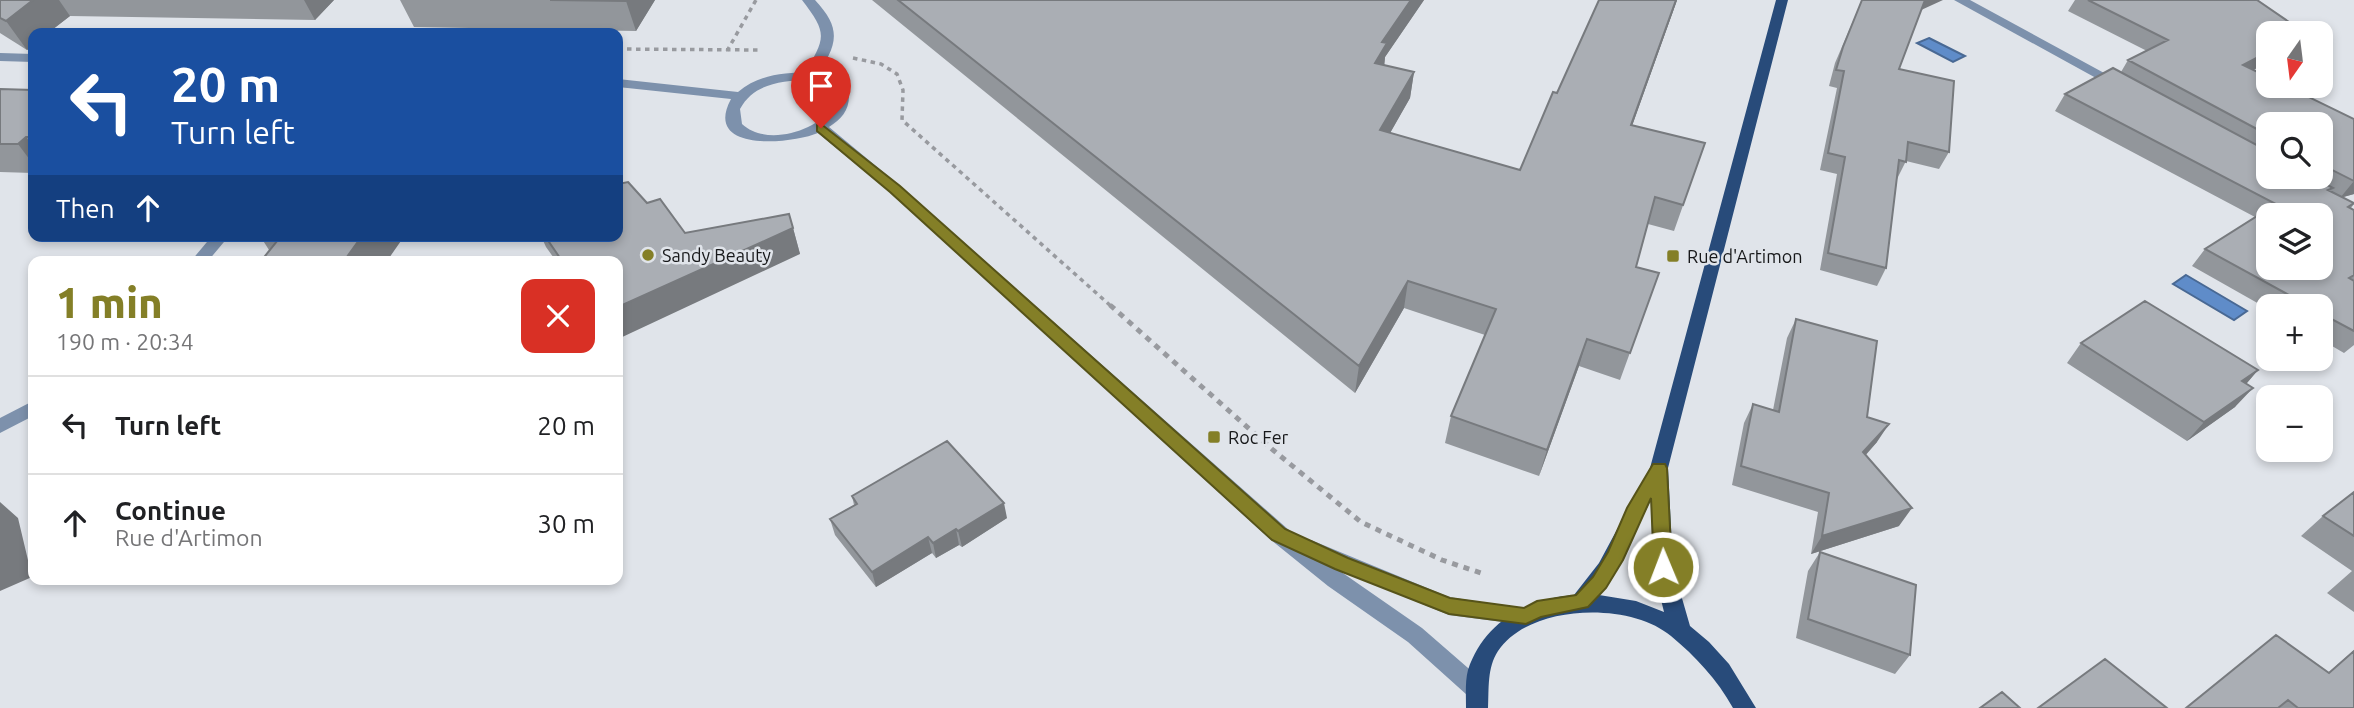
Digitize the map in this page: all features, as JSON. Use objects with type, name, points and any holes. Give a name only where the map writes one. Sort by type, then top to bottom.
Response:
[{"type":"main road","points":[[1581,602],[1600,583],[1616,555],[1633,513],[1659,468],[1782,0]]},
{"type":"main road","points":[[1659,468],[1663,567],[1670,600],[1682,634]]},
{"type":"main road","points":[[1476,698],[1488,649],[1507,626],[1537,609],[1581,602],[1622,606],[1667,622],[1705,651],[1728,680],[1745,708]]},
{"type":"street","points":[[808,0],[825,16],[829,28],[829,39],[810,76]]},
{"type":"street","points":[[1961,0],[2139,97]]},
{"type":"street","points":[[0,57],[28,58]]},
{"type":"street","points":[[810,76],[828,82],[839,91],[842,103],[836,116],[821,128],[785,139],[765,139],[748,135],[736,127],[731,118],[732,107],[740,96],[760,83],[785,77],[810,76]]},
{"type":"street","points":[[623,84],[740,96]]},
{"type":"street","points":[[821,128],[895,189],[1279,534],[1335,580],[1415,635],[1476,698]]},
{"type":"street","points":[[203,256],[216,242]]},
{"type":"street","points":[[0,426],[28,411]]},
{"type":"street","points":[[1279,534],[1341,564],[1449,606],[1526,616]]},
{"type":"path","points":[[727,52],[755,0]]},
{"type":"path","points":[[623,49],[727,52],[789,50],[888,65],[900,76],[905,94],[902,120],[1273,450],[1361,522],[1442,560],[1489,575]]},
{"type":"water","points":[[1929,38],[1965,56],[1953,62],[1917,43]]},
{"type":"water","points":[[2186,275],[2247,311],[2234,320],[2173,284]]},
{"type":"building","points":[[0,0],[33,0],[6,21],[0,18]]},
{"type":"building","points":[[550,0],[627,0],[626,1]]},
{"type":"building","points":[[898,0],[1411,0],[1382,42],[1387,43],[1375,63],[1414,72],[1380,130],[1520,170],[1553,92],[1557,93],[1599,0],[1676,0],[1631,125],[1705,143],[1683,205],[1655,197],[1636,267],[1659,273],[1630,353],[1587,339],[1547,450],[1451,416],[1496,309],[1408,281],[1359,366]]},
{"type":"building","points":[[1862,0],[1925,0],[1899,69],[1954,81],[1949,152],[1908,142],[1906,162],[1899,160],[1886,268],[1828,253],[1845,157],[1828,153],[1844,71],[1836,70]]},
{"type":"building","points":[[2088,0],[2257,0],[2288,21],[2256,21],[2256,58],[2243,65],[2256,71],[2256,98],[2311,98],[2354,119],[2354,181],[2333,170],[2333,112],[2256,112],[2256,129],[2128,60],[2168,40]]},
{"type":"building","points":[[2113,68],[2256,145],[2256,189],[2330,189],[2328,190],[2354,203],[2348,207],[2354,210],[2354,275],[2349,278],[2354,281],[2354,331],[2333,320],[2333,294],[2287,294],[2262,280],[2333,280],[2333,203],[2274,203],[2065,94]]},
{"type":"building","points":[[0,89],[28,90],[28,137],[18,144],[0,144]]},
{"type":"building","points":[[628,182],[647,203],[660,199],[685,233],[789,214],[793,228],[623,305],[623,256],[559,256],[549,242],[623,242],[623,183]]},
{"type":"building","points":[[2256,217],[2256,277],[2205,249]]},
{"type":"building","points":[[276,242],[358,242],[348,256],[265,256]]},
{"type":"building","points":[[2145,301],[2256,369],[2242,381],[2253,388],[2204,422],[2081,343]]},
{"type":"building","points":[[1796,319],[1877,341],[1867,417],[1889,424],[1863,452],[1912,508],[1822,536],[1829,493],[1741,466],[1753,404],[1779,412]]},
{"type":"building","points":[[947,441],[1004,503],[933,543],[928,537],[872,572],[830,519],[857,504],[852,496]]},
{"type":"building","points":[[2354,492],[2354,536],[2323,516]]},
{"type":"building","points":[[1820,552],[1916,585],[1910,655],[1808,619]]},
{"type":"building","points":[[2276,635],[2329,673],[2354,651],[2354,708],[2298,708],[2288,700],[2278,708],[2186,708]]},
{"type":"building","points":[[2105,659],[2167,708],[2038,708]]},
{"type":"building","points":[[2002,692],[2020,708],[1980,708]]},
{"type":"place","name":"Sandy Beauty","points":[[648,255]]},
{"type":"place","name":"Rue d'Artimon","points":[[1673,256]]},
{"type":"place","name":"Roc Fer","points":[[1214,437]]},
{"type":"route","points":[[821,128],[895,189],[1279,534],[1341,564],[1449,606],[1486,613],[1526,616],[1537,609],[1581,602],[1600,583],[1616,555],[1633,513],[1659,468],[1663,567]]}]
